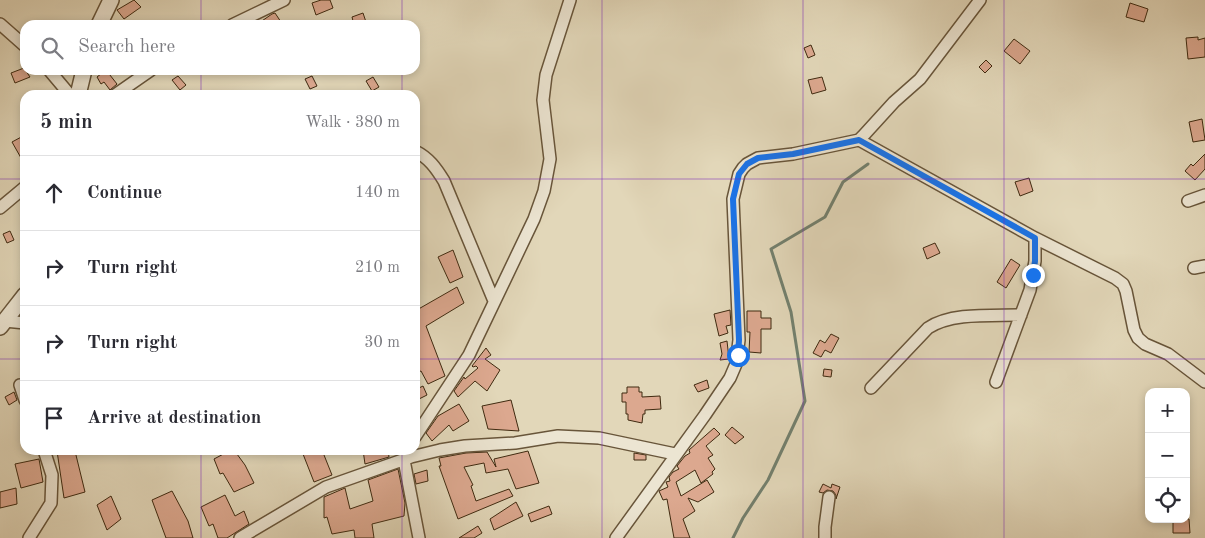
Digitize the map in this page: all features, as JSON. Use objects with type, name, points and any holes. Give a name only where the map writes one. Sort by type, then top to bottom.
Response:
[{"type":"street","points":[[101,20],[111,0]]},
{"type":"street","points":[[242,20],[284,0]]},
{"type":"street","points":[[420,429],[469,355],[534,219],[544,191],[550,159],[543,100],[546,75],[570,0]]},
{"type":"street","points":[[616,538],[725,385],[736,364],[739,340],[733,199],[739,174],[747,164],[758,158],[799,153],[859,140],[894,102],[920,80],[980,0]]},
{"type":"street","points":[[0,24],[20,42]]},
{"type":"street","points":[[53,75],[66,90]]},
{"type":"street","points":[[79,90],[83,75]]},
{"type":"street","points":[[122,90],[144,75]]},
{"type":"street","points":[[859,140],[1035,238],[1115,278],[1123,284],[1126,291],[1134,330],[1138,338],[1145,344],[1168,354],[1205,382]]},
{"type":"street","points":[[420,154],[435,165],[444,181],[494,301]]},
{"type":"street","points":[[0,208],[20,191]]},
{"type":"street","points":[[1188,201],[1205,195]]},
{"type":"street","points":[[996,382],[1027,302],[1035,261],[1035,238]]},
{"type":"street","points":[[2,324],[20,301]]},
{"type":"street","points":[[870,388],[936,322],[954,318],[1021,315]]},
{"type":"street","points":[[2,324],[20,323]]},
{"type":"street","points":[[420,454],[465,446],[515,443],[558,436],[599,438],[676,454]]},
{"type":"street","points":[[30,538],[51,503],[52,475],[46,455]]},
{"type":"street","points":[[240,538],[326,486],[408,456],[418,538]]},
{"type":"street","points":[[825,538],[829,497]]},
{"type":"building","points":[[134,0],[141,7],[124,19],[117,10]]},
{"type":"building","points":[[330,0],[333,8],[316,15],[312,3]]},
{"type":"building","points":[[1130,3],[1148,9],[1144,22],[1126,17]]},
{"type":"building","points":[[275,13],[280,20],[263,20]]},
{"type":"building","points":[[363,13],[365,20],[353,20],[352,17]]},
{"type":"building","points":[[1198,37],[1198,40],[1205,38],[1205,57],[1188,59],[1186,38]]},
{"type":"building","points":[[1014,39],[1030,51],[1020,64],[1004,51]]},
{"type":"building","points":[[811,45],[815,55],[808,58],[804,48]]},
{"type":"building","points":[[986,60],[992,66],[985,73],[979,67]]},
{"type":"building","points":[[20,70],[20,75],[29,75],[30,77],[15,83],[11,73]]},
{"type":"building","points":[[100,75],[110,75],[117,84],[110,90],[104,82],[101,84],[97,77]]},
{"type":"building","points":[[178,76],[186,85],[180,90],[172,80]]},
{"type":"building","points":[[312,76],[317,86],[310,89],[305,79]]},
{"type":"building","points":[[373,77],[379,87],[371,90],[366,81]]},
{"type":"building","points":[[822,77],[826,90],[812,94],[808,80]]},
{"type":"building","points":[[1202,119],[1205,140],[1193,142],[1189,122]]},
{"type":"building","points":[[20,138],[20,156],[12,142]]},
{"type":"building","points":[[1205,154],[1205,169],[1195,180],[1185,171]]},
{"type":"building","points":[[1029,178],[1033,191],[1020,196],[1015,182]]},
{"type":"building","points":[[10,231],[14,240],[7,243],[3,234]]},
{"type":"building","points":[[935,243],[940,253],[927,259],[923,248]]},
{"type":"building","points":[[453,250],[463,277],[450,283],[438,257]]},
{"type":"building","points":[[1011,259],[1020,265],[1006,288],[997,282]]},
{"type":"building","points":[[457,287],[464,303],[426,326],[445,376],[428,384],[420,371],[420,308]]},
{"type":"building","points":[[730,310],[731,325],[726,326],[728,333],[719,336],[714,314]]},
{"type":"building","points":[[747,311],[761,311],[761,318],[771,318],[771,329],[761,329],[761,353],[749,352],[750,332],[747,332]]},
{"type":"building","points":[[831,334],[839,338],[831,353],[825,350],[821,357],[813,353],[820,340],[825,343]]},
{"type":"building","points":[[727,341],[729,359],[720,360],[722,354],[720,343]]},
{"type":"building","points":[[486,348],[491,355],[485,359],[500,370],[487,391],[475,381],[458,397],[454,391],[464,377],[465,379],[478,368],[472,366]]},
{"type":"building","points":[[824,369],[832,370],[831,377],[823,376]]},
{"type":"building","points":[[707,380],[709,388],[698,392],[694,385]]},
{"type":"building","points":[[423,386],[427,395],[420,398],[420,388]]},
{"type":"building","points":[[627,387],[639,387],[642,397],[660,396],[661,409],[645,410],[642,423],[628,420],[626,402],[622,402],[622,393],[627,393]]},
{"type":"building","points":[[14,392],[17,400],[9,405],[5,397]]},
{"type":"building","points":[[511,400],[519,431],[488,429],[482,406]]},
{"type":"building","points":[[459,404],[469,421],[453,431],[449,425],[432,441],[426,433],[438,416]]},
{"type":"building","points":[[732,427],[744,437],[735,444],[725,435]]},
{"type":"building","points":[[714,428],[720,434],[706,446],[713,455],[708,458],[715,469],[712,472],[713,474],[701,483],[695,470],[676,482],[681,496],[707,480],[714,492],[698,502],[688,498],[695,511],[683,519],[690,538],[674,538],[667,499],[663,500],[659,491],[668,487],[666,482],[670,481],[669,477],[673,472],[679,469],[677,466],[690,453],[689,450]]},
{"type":"building","points":[[528,451],[539,483],[516,489],[508,469],[486,473],[484,463],[464,467],[473,485],[471,486],[476,501],[509,489],[513,496],[458,519],[439,466],[441,466],[439,458],[466,453],[487,452],[496,467],[494,459]]},
{"type":"building","points":[[634,453],[646,455],[646,460],[634,460]]},
{"type":"building","points":[[58,455],[76,455],[85,492],[64,498]]},
{"type":"building","points":[[222,455],[238,455],[254,483],[234,492],[223,473],[220,474],[214,459]]},
{"type":"building","points":[[303,455],[324,455],[332,475],[314,482]]},
{"type":"building","points":[[364,455],[389,455],[389,457],[365,464]]},
{"type":"building","points":[[39,459],[43,482],[21,488],[15,464]]},
{"type":"building","points":[[398,469],[405,503],[404,516],[372,524],[374,538],[355,538],[354,530],[332,534],[327,517],[324,518],[324,497],[345,488],[350,509],[373,501],[368,480]]},
{"type":"building","points":[[427,470],[428,481],[416,484],[414,474]]},
{"type":"building","points":[[823,484],[831,488],[832,484],[840,487],[836,499],[833,491],[819,492]]},
{"type":"building","points":[[16,488],[17,504],[0,508],[0,492]]},
{"type":"building","points":[[172,491],[188,521],[193,538],[166,538],[152,500]]},
{"type":"building","points":[[225,495],[235,516],[244,511],[249,524],[227,538],[218,538],[213,524],[209,526],[201,507]]},
{"type":"building","points":[[111,496],[121,519],[107,530],[97,505]]},
{"type":"building","points":[[516,502],[523,516],[494,530],[490,519]]},
{"type":"building","points":[[549,506],[552,514],[531,522],[528,514]]},
{"type":"building","points":[[1173,523],[1189,523],[1190,533],[1173,533]]},
{"type":"building","points":[[478,526],[482,533],[474,538],[459,538]]},
{"type":"waterway","points":[[733,538],[743,518],[768,480],[805,401],[791,312],[771,249],[825,217],[843,182],[868,164]]},
{"type":"route","points":[[738,355],[734,189],[743,168],[752,160],[758,158],[793,154],[859,140],[1035,238],[1033,275]]}]
